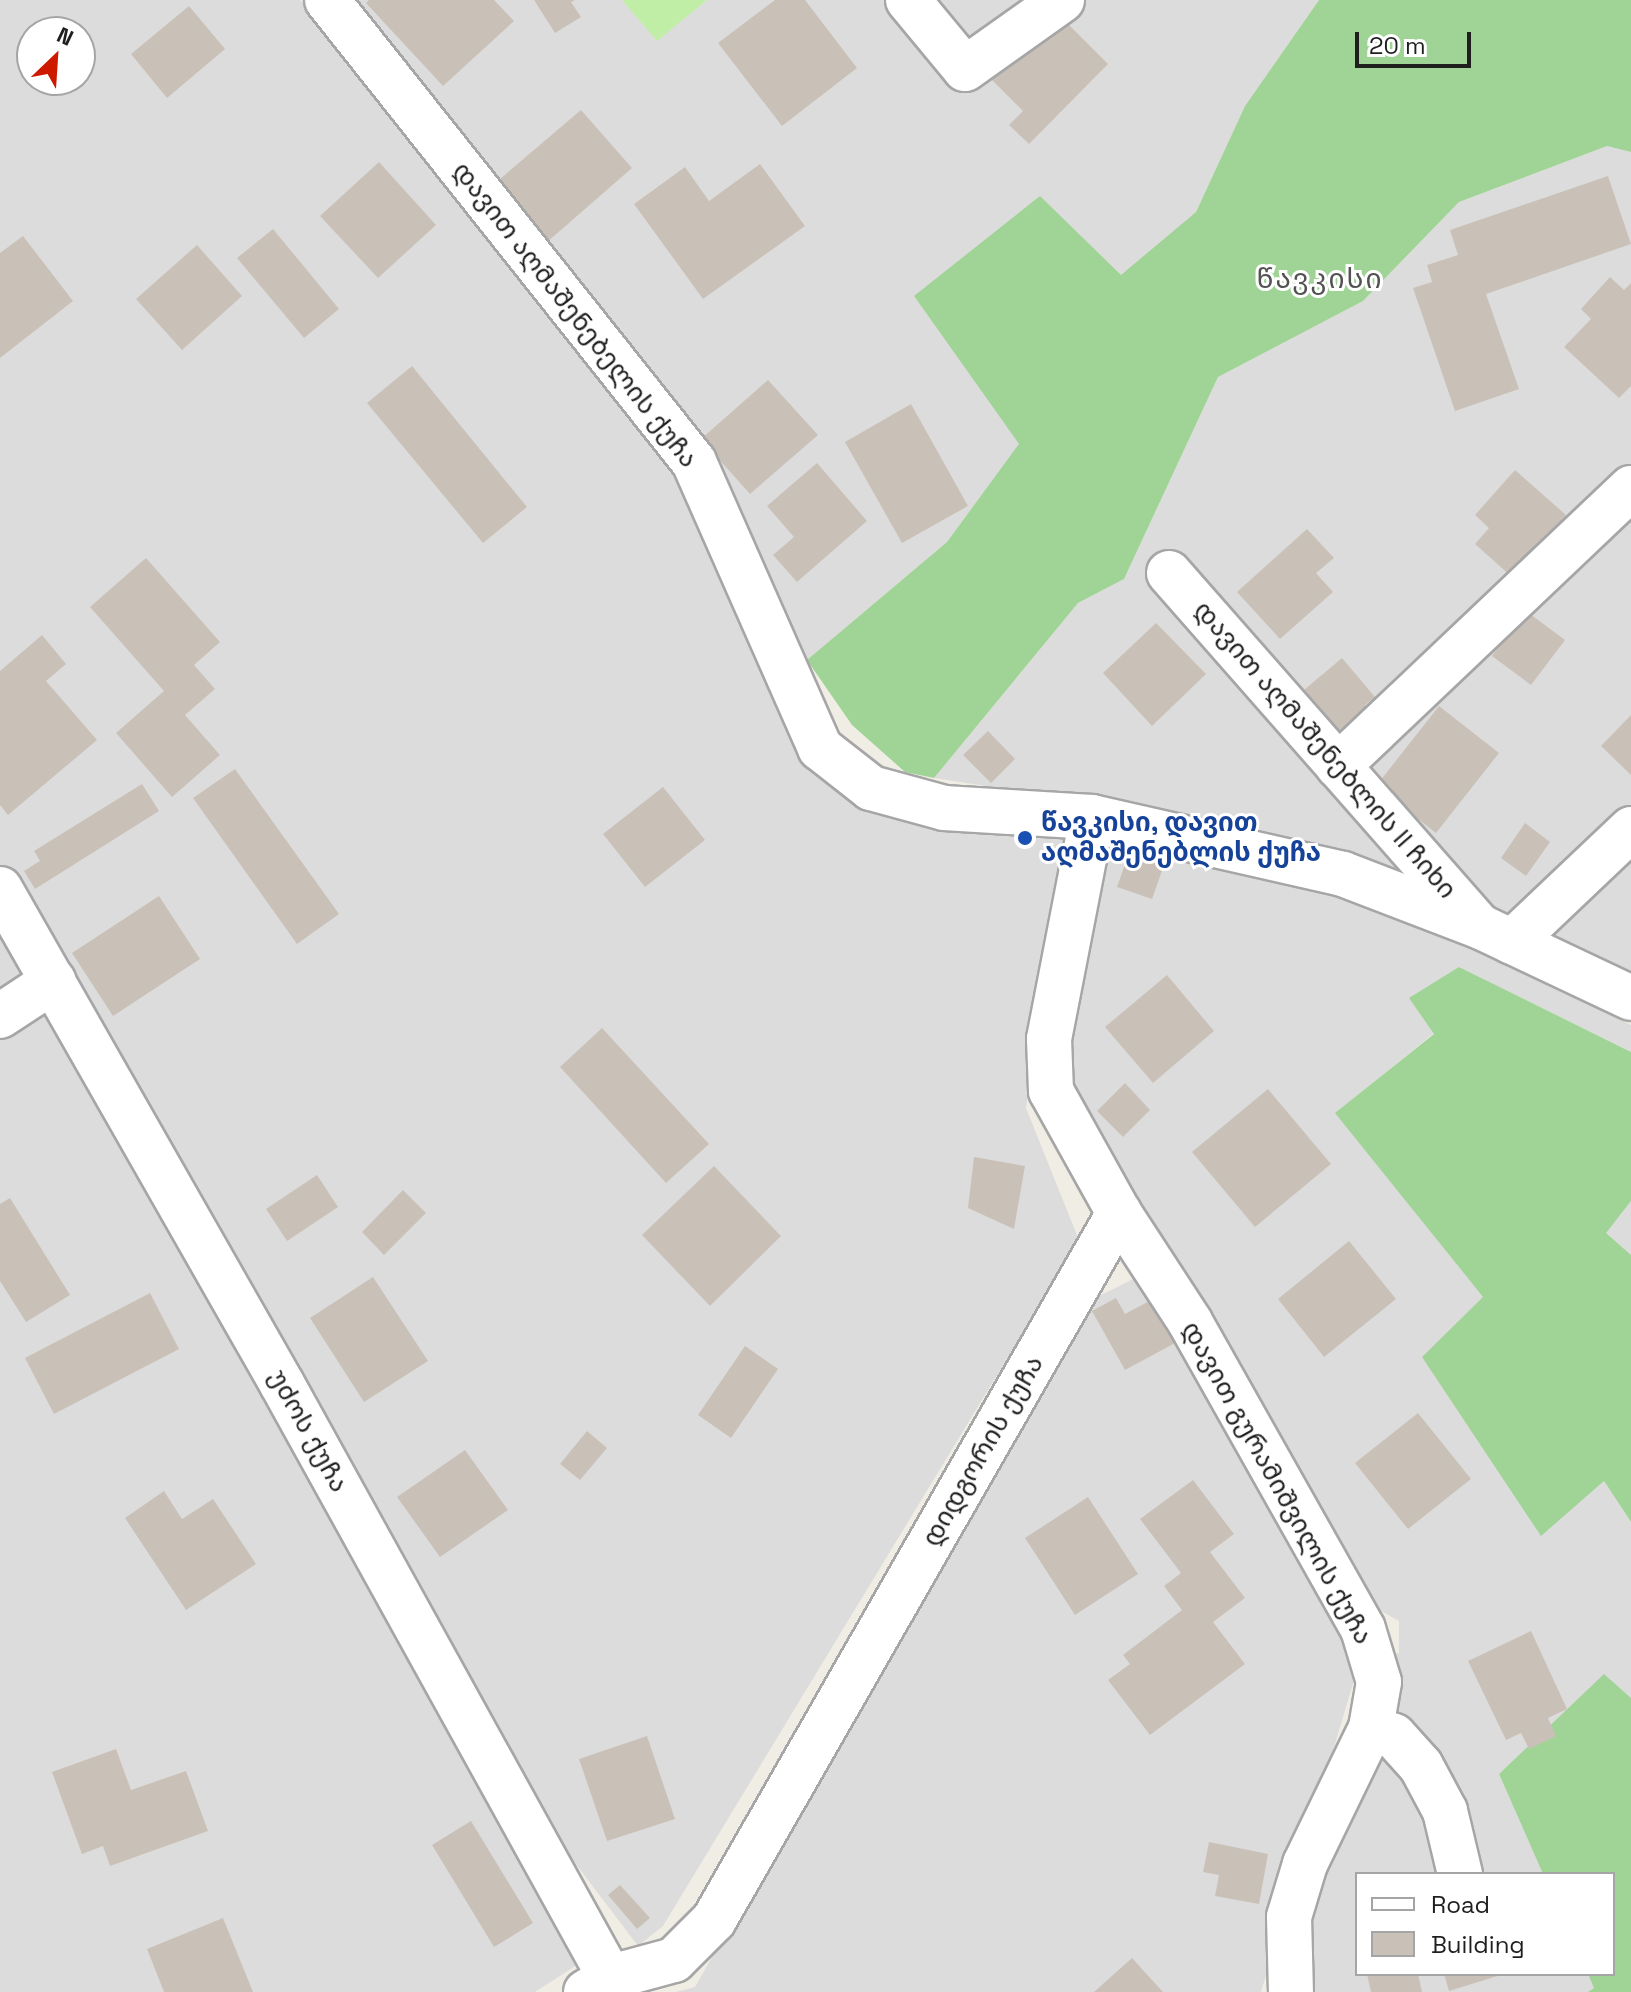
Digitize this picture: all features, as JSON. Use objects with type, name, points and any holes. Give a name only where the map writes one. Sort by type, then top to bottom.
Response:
[{"type":"street","name":"დავით აღმაშენებელის ქუჩა","points":[[327,0],[694,462],[820,748],[871,788],[944,808],[1092,817],[1343,874],[1496,934],[1631,998]]},
{"type":"street","points":[[908,0],[965,69],[1062,0]]},
{"type":"street","points":[[1338,766],[1631,488]]},
{"type":"street","name":"დავით აღმაშენებლის II ჩიხი","points":[[1169,573],[1338,766],[1496,934]]},
{"type":"street","points":[[1092,817],[1049,1039],[1051,1091],[1119,1213]]},
{"type":"street","points":[[1496,934],[1631,829]]},
{"type":"street","name":"უძოს ქუჩა","points":[[0,889],[605,1987]]},
{"type":"street","points":[[0,1016],[53,981]]},
{"type":"street","name":"დავით გურამიშვილის ქუჩა","points":[[1119,1213],[1190,1322],[1363,1629],[1379,1682],[1371,1728],[1305,1864],[1289,1917],[1291,1992]]},
{"type":"street","name":"დიდგორის ქუჩა","points":[[605,1987],[674,1960],[714,1920],[1119,1213]]},
{"type":"street","points":[[1371,1728],[1394,1736],[1421,1766],[1445,1811],[1460,1872]]},
{"type":"shaded area","points":[[0,0],[300,0],[679,464],[778,712],[822,769],[918,817],[1066,838],[1026,1108],[1079,1240],[663,1926],[638,1946],[509,1776],[0,865]]},
{"type":"shaded area","points":[[342,0],[622,0],[657,40],[707,0],[1319,0],[1245,106],[1196,212],[1121,276],[914,296],[1020,444],[947,542],[807,660],[724,482]]},
{"type":"shaded area","points":[[1607,146],[1631,152],[1631,978],[1505,918],[1223,823],[934,778],[1078,603],[1124,579],[1218,377],[1363,301],[1459,202]]},
{"type":"shaded area","points":[[1098,838],[1326,894],[1464,946],[1631,1025],[1631,1052],[1459,967],[1434,1033],[1336,1113],[1483,1297],[1541,1535],[1604,1481],[1631,1522],[1631,1698],[1604,1675],[1499,1774],[1542,1872],[1355,1872],[1355,1976],[1589,1976],[1595,1988],[1588,1992],[1301,1992],[1300,1911],[1370,1754],[1428,1747],[1393,1705],[1377,1658],[1399,1653],[1399,1621],[1352,1595],[1058,1087]]},
{"type":"shaded area","points":[[0,923],[577,1965],[535,1992],[0,1992]]},
{"type":"shaded area","points":[[1631,1201],[1631,1255],[1605,1233]]},
{"type":"shaded area","points":[[1141,1275],[1333,1603],[1358,1667],[1261,1992],[676,1992],[695,1987],[1085,1303]]},
{"type":"green space","points":[[622,0],[707,0],[657,41]]},
{"type":"green space","points":[[1319,0],[1631,0],[1631,152],[1607,146],[1459,202],[1363,301],[1218,377],[1124,579],[1078,603],[934,778],[905,772],[852,725],[807,660],[947,542],[1019,444],[914,296],[1040,196],[1121,275],[1196,212],[1245,106]]},
{"type":"green space","points":[[1459,967],[1631,1052],[1631,1201],[1606,1233],[1631,1255],[1631,1522],[1604,1481],[1541,1536],[1422,1357],[1483,1297],[1335,1113],[1434,1034],[1409,998]]},
{"type":"green space","points":[[1604,1674],[1631,1698],[1631,1992],[1588,1992],[1594,1988],[1589,1976],[1615,1976],[1615,1872],[1542,1872],[1499,1774]]},
{"type":"building","points":[[369,0],[494,0],[514,21],[443,86],[366,3]]},
{"type":"building","points":[[534,0],[575,0],[571,2],[581,17],[555,33]]},
{"type":"building","points":[[775,0],[805,0],[857,68],[782,126],[718,43]]},
{"type":"building","points":[[189,6],[225,49],[167,98],[131,54]]},
{"type":"building","points":[[1054,10],[1108,64],[1029,144],[1009,125],[1023,111],[989,77]]},
{"type":"building","points":[[581,110],[632,168],[546,243],[494,184]]},
{"type":"building","points":[[379,162],[436,225],[378,278],[320,216]]},
{"type":"building","points":[[760,164],[805,226],[703,299],[634,204],[685,167],[709,201]]},
{"type":"building","points":[[1608,176],[1631,244],[1486,294],[1519,389],[1455,411],[1413,288],[1432,282],[1427,265],[1458,255],[1450,230]]},
{"type":"building","points":[[273,229],[339,309],[304,338],[237,258]]},
{"type":"building","points":[[23,236],[73,301],[0,358],[0,253]]},
{"type":"building","points":[[197,245],[242,296],[182,350],[136,299]]},
{"type":"building","points":[[1610,277],[1624,290],[1631,283],[1631,386],[1619,398],[1564,347],[1591,319],[1581,309]]},
{"type":"building","points":[[412,366],[527,507],[483,543],[367,403]]},
{"type":"building","points":[[768,380],[818,435],[750,494],[701,439]]},
{"type":"building","points":[[911,404],[968,506],[902,543],[845,442]]},
{"type":"building","points":[[817,463],[867,521],[797,582],[773,555],[794,537],[767,506]]},
{"type":"building","points":[[1515,470],[1566,515],[1512,577],[1475,544],[1489,528],[1475,515]]},
{"type":"building","points":[[1307,529],[1334,558],[1316,573],[1333,592],[1280,639],[1237,592]]},
{"type":"building","points":[[146,558],[220,642],[194,665],[215,689],[185,715],[220,755],[172,797],[116,733],[164,691],[90,607]]},
{"type":"building","points":[[1526,611],[1565,640],[1531,685],[1492,656]]},
{"type":"building","points":[[1156,623],[1206,674],[1152,726],[1103,673]]},
{"type":"building","points":[[42,635],[66,664],[46,681],[97,740],[8,815],[0,805],[0,671]]},
{"type":"building","points":[[1342,658],[1375,697],[1365,705],[1381,723],[1352,747],[1304,690]]},
{"type":"building","points":[[1439,706],[1499,753],[1436,833],[1376,786]]},
{"type":"building","points":[[1631,715],[1631,775],[1601,746]]},
{"type":"building","points":[[988,731],[1015,759],[991,783],[963,755]]},
{"type":"building","points":[[235,769],[339,914],[297,944],[193,798]]},
{"type":"building","points":[[142,784],[159,811],[35,889],[24,871],[40,861],[34,851]]},
{"type":"building","points":[[663,787],[705,840],[645,887],[603,834]]},
{"type":"building","points":[[1525,823],[1550,842],[1526,876],[1501,858]]},
{"type":"building","points":[[1129,853],[1164,865],[1152,899],[1117,887]]},
{"type":"building","points":[[159,896],[200,959],[113,1016],[72,953]]},
{"type":"building","points":[[1167,975],[1214,1031],[1153,1083],[1105,1027]]},
{"type":"building","points":[[602,1028],[709,1144],[666,1183],[560,1067]]},
{"type":"building","points":[[1125,1083],[1150,1110],[1123,1137],[1097,1111]]},
{"type":"building","points":[[1268,1089],[1331,1164],[1255,1227],[1192,1152]]},
{"type":"building","points":[[974,1157],[1025,1166],[1014,1229],[968,1208]]},
{"type":"building","points":[[714,1166],[781,1236],[710,1306],[642,1235]]},
{"type":"building","points":[[317,1175],[338,1207],[287,1241],[266,1209]]},
{"type":"building","points":[[403,1190],[426,1213],[384,1255],[362,1232]]},
{"type":"building","points":[[10,1198],[70,1295],[26,1322],[0,1281],[0,1204]]},
{"type":"building","points":[[1349,1241],[1396,1299],[1324,1357],[1278,1299]]},
{"type":"building","points":[[373,1277],[428,1361],[364,1402],[310,1318]]},
{"type":"building","points":[[150,1293],[179,1349],[54,1414],[25,1358]]},
{"type":"building","points":[[1116,1298],[1125,1314],[1153,1299],[1177,1342],[1125,1370],[1092,1311]]},
{"type":"building","points":[[745,1346],[778,1369],[731,1438],[698,1415]]},
{"type":"building","points":[[1418,1413],[1471,1479],[1408,1529],[1355,1463]]},
{"type":"building","points":[[587,1431],[607,1448],[580,1480],[560,1464]]},
{"type":"building","points":[[465,1450],[508,1510],[440,1557],[397,1497]]},
{"type":"building","points":[[1193,1480],[1234,1534],[1210,1552],[1245,1598],[1213,1622],[1245,1664],[1150,1735],[1108,1680],[1130,1664],[1123,1655],[1182,1610],[1164,1586],[1181,1573],[1140,1519]]},
{"type":"building","points":[[164,1491],[182,1519],[213,1499],[256,1564],[186,1610],[125,1518]]},
{"type":"building","points":[[1088,1497],[1138,1574],[1075,1615],[1025,1538]]},
{"type":"building","points":[[1531,1631],[1567,1709],[1548,1718],[1556,1736],[1529,1749],[1521,1733],[1506,1740],[1468,1661]]},
{"type":"building","points":[[647,1736],[675,1819],[607,1841],[579,1759]]},
{"type":"building","points":[[116,1749],[131,1790],[186,1771],[208,1831],[110,1866],[103,1846],[82,1854],[52,1772]]},
{"type":"building","points":[[471,1821],[533,1923],[494,1947],[432,1845]]},
{"type":"building","points":[[1209,1842],[1268,1854],[1259,1904],[1215,1896],[1219,1875],[1203,1872]]},
{"type":"building","points":[[620,1885],[650,1918],[637,1929],[608,1895]]},
{"type":"building","points":[[223,1918],[253,1992],[164,1992],[147,1949]]},
{"type":"building","points":[[1132,1958],[1163,1992],[1094,1992]]},
{"type":"building","points":[[1367,1976],[1418,1976],[1422,1992],[1371,1992]]},
{"type":"building","points":[[1445,1976],[1498,1976],[1449,1991]]},
{"type":"place","name":"წავკისი, დავით აღმაშენებლის ქუჩა","points":[[1025,838]]},
{"type":"district","name":"წავკისი","points":[[1320,278]]}]
